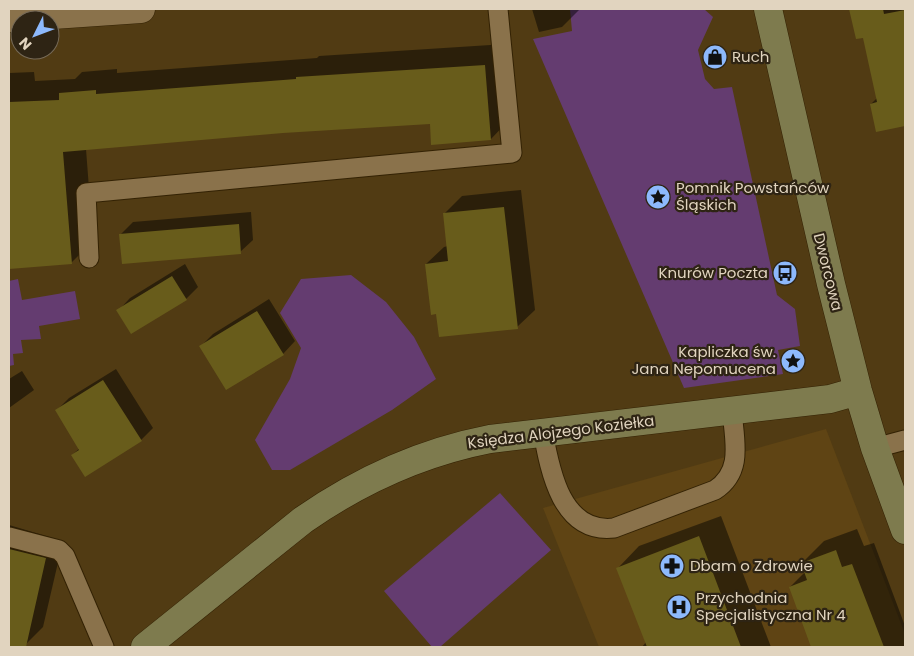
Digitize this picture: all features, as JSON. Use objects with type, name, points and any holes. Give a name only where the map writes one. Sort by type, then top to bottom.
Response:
[{"type":"street","points":[[9,18],[142,9]]},
{"type":"street","name":"Dworcowa","points":[[768,9],[831,284],[858,391],[875,448],[905,530]]},
{"type":"street","name":"Księdza Alojzego Koziełka","points":[[145,647],[303,520],[350,490],[410,462],[453,447],[490,439],[830,399],[858,391]]},
{"type":"lane","points":[[89,258],[86,193],[512,153],[498,9]]},
{"type":"lane","points":[[543,432],[548,462],[565,504],[574,516],[583,522],[603,529],[614,528],[715,490],[723,485],[729,478],[736,463],[732,410]]},
{"type":"lane","points":[[875,448],[905,440]]},
{"type":"lane","points":[[9,537],[59,550],[65,556],[104,647]]},
{"type":"shaded area","points":[[570,9],[704,9],[713,17],[698,50],[705,79],[714,89],[732,87],[777,295],[795,309],[800,346],[778,350],[783,374],[684,388],[533,39],[572,31]]},
{"type":"shaded area","points":[[351,275],[386,302],[414,337],[436,379],[392,410],[290,470],[272,470],[255,440],[290,379],[301,348],[280,313],[301,279]]},
{"type":"shaded area","points":[[18,279],[22,300],[75,291],[80,319],[39,326],[41,339],[21,340],[23,353],[13,354],[14,365],[9,366],[9,281]]},
{"type":"shaded area","points":[[826,429],[905,634],[905,647],[599,647],[543,508]]},
{"type":"shaded area","points":[[500,493],[551,550],[440,647],[432,647],[384,591]]},
{"type":"building","points":[[849,9],[883,9],[884,14],[905,10],[905,126],[876,132],[870,104],[877,102],[863,38],[856,39]]},
{"type":"building","points":[[485,65],[491,140],[431,145],[430,124],[283,133],[63,152],[72,264],[9,269],[9,102],[59,100],[59,93],[96,90],[96,94],[296,79],[296,77]]},
{"type":"building","points":[[504,207],[518,329],[439,337],[436,314],[431,315],[425,264],[448,261],[443,213]]},
{"type":"building","points":[[239,224],[241,254],[122,264],[119,234]]},
{"type":"building","points":[[172,276],[187,300],[131,334],[116,310]]},
{"type":"building","points":[[257,311],[284,355],[226,390],[199,346]]},
{"type":"building","points":[[103,380],[142,441],[85,477],[71,455],[79,450],[55,410]]},
{"type":"building","name":"Przychodnia Specjalistyczna Nr 4","points":[[699,536],[741,647],[647,647],[616,568]]},
{"type":"building","points":[[9,549],[46,558],[26,647],[9,647]]},
{"type":"building","name":"Przychodnia Specjalistyczna Nr 4","points":[[836,550],[842,567],[852,564],[884,647],[811,647],[789,587],[807,580],[801,563]]},
{"type":"place","name":"Ruch","points":[[715,57]]},
{"type":"place","name":"Pomnik Powstańców Śląskich","points":[[658,197]]},
{"type":"place","name":"Knurów Poczta","points":[[785,273]]},
{"type":"place","name":"Kapliczka św. Jana Nepomucena","points":[[793,361]]},
{"type":"place","name":"Dbam o Zdrowie","points":[[672,566]]},
{"type":"place","name":"Przychodnia Specjalistyczna Nr 4","points":[[679,607]]}]
